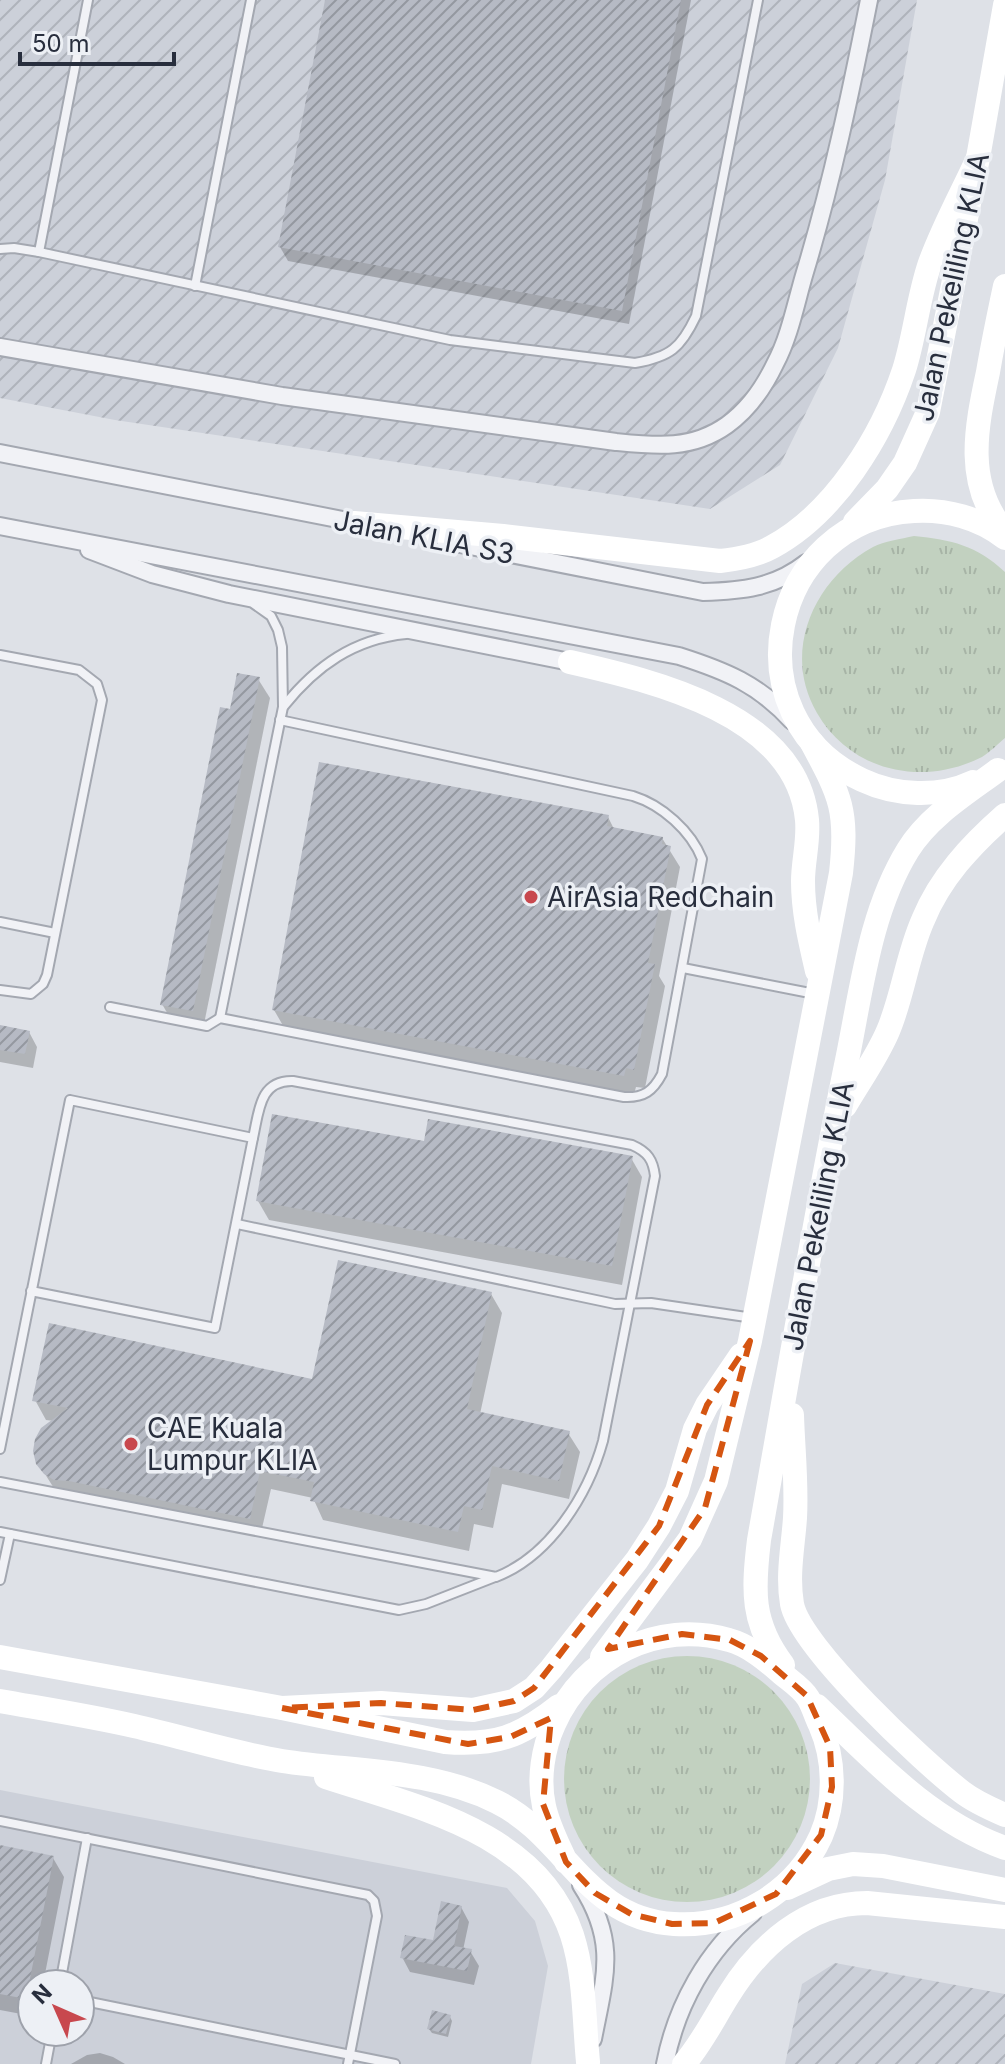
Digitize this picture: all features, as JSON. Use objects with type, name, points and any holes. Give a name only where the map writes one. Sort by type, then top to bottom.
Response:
[{"type":"main road","name":"Jalan Pekeliling KLIA","points":[[1005,5],[928,412],[905,463],[887,489],[803,573],[784,616],[779,662],[787,704],[812,743],[842,807],[845,834],[841,873],[752,1330],[725,1450],[705,1508],[690,1539],[564,1702],[548,1737],[541,1775],[543,1804],[566,1862],[595,1893],[631,1914],[672,1924],[714,1923],[740,1914],[828,1869],[853,1864],[883,1866],[1005,1890]]},
{"type":"main road","points":[[354,523],[503,536],[720,561],[745,558],[771,548],[794,533],[837,491],[878,432],[905,366],[929,266],[978,158]]},
{"type":"main road","name":"Jalan Pekeliling KLIA","points":[[1005,286],[979,414],[975,449],[983,499],[1005,532]]},
{"type":"main road","name":"Jalan Pekeliling KLIA","points":[[835,539],[864,522],[897,512],[931,510],[965,517],[1005,538]]},
{"type":"main road","points":[[570,662],[646,680],[710,704],[744,724],[792,775],[807,820],[804,907],[817,986]]},
{"type":"main road","name":"Jalan Pekeliling KLIA","points":[[812,743],[842,771],[879,788],[920,794],[961,788],[1003,767]]},
{"type":"main road","name":"Jalan Pekeliling KLIA","points":[[776,1894],[801,1867],[821,1835],[832,1787],[830,1747],[807,1696],[772,1650],[761,1627],[755,1603],[759,1540],[834,1125],[873,934],[892,879],[910,847],[929,825],[956,800],[1003,767]]},
{"type":"main road","points":[[834,1125],[886,1035],[922,922],[937,891],[977,840],[1005,815]]},
{"type":"main road","points":[[282,1708],[381,1703],[473,1710],[514,1701],[534,1688],[637,1560],[659,1526],[677,1491],[695,1429],[752,1330]]},
{"type":"main road","points":[[790,1364],[795,1515],[790,1583],[792,1606],[799,1625],[824,1658],[921,1757],[965,1795],[1005,1815]]},
{"type":"main road","name":"Jalan Pekeliling KLIA","points":[[593,1668],[635,1644],[682,1634],[730,1640],[761,1656],[931,1810],[1005,1848]]},
{"type":"main road","points":[[0,1657],[468,1744],[510,1737],[534,1726],[564,1702]]},
{"type":"main road","points":[[0,1701],[131,1725],[279,1761],[454,1820],[507,1850],[550,1891],[572,1936],[579,1965],[588,2063]]},
{"type":"main road","points":[[279,1761],[429,1779],[472,1790],[502,1804],[525,1820],[566,1862]]},
{"type":"main road","points":[[684,2064],[750,1965],[790,1928],[823,1910],[846,1903],[867,1903],[1005,1917]]},
{"type":"street","points":[[0,347],[282,396],[616,442],[668,446],[686,444],[726,426],[754,400],[782,350],[842,135],[869,0]]},
{"type":"street","name":"Jalan KLIA S3","points":[[0,453],[703,592],[768,586],[797,570],[835,539]]},
{"type":"street","points":[[0,526],[679,656],[737,677],[758,689],[812,743]]},
{"type":"street","points":[[49,535],[152,574],[229,594],[570,662]]},
{"type":"street","points":[[566,1862],[591,1900],[602,1929],[607,1957],[588,2063]]},
{"type":"street","points":[[665,2064],[678,2016],[698,1977],[720,1944],[741,1922],[776,1894]]},
{"type":"lane","points":[[39,252],[88,0]]},
{"type":"lane","points":[[195,286],[251,0]]},
{"type":"lane","points":[[0,249],[39,252],[450,340],[635,363],[657,359],[676,349],[688,334],[696,316],[758,0]]},
{"type":"lane","points":[[220,1018],[283,707],[282,647],[278,630],[271,616],[260,606],[229,594]]},
{"type":"lane","points":[[283,707],[318,668],[364,642],[385,636],[437,635]]},
{"type":"lane","points":[[0,655],[79,670],[92,679],[102,700],[43,984],[31,994],[0,990]]},
{"type":"lane","points":[[110,1007],[207,1026],[220,1018],[636,1097],[648,1093],[662,1074],[702,859],[690,838],[650,801],[280,720]]},
{"type":"lane","points":[[0,922],[55,933]]},
{"type":"lane","points":[[683,968],[817,986]]},
{"type":"lane","points":[[0,1580],[5,1533],[399,1610],[426,1604],[496,1577],[523,1562],[546,1542],[567,1517],[589,1478],[603,1441],[655,1176],[650,1158],[632,1145],[283,1081],[266,1091],[261,1100],[215,1328],[31,1291]]},
{"type":"lane","points":[[0,1449],[70,1100],[253,1138]]},
{"type":"lane","points":[[237,1224],[615,1304],[651,1303],[752,1330]]},
{"type":"lane","points":[[0,1482],[496,1577]]},
{"type":"lane","points":[[0,1821],[368,1895],[374,1901],[377,1916],[349,2059]]},
{"type":"lane","points":[[63,1968],[87,1838]]},
{"type":"lane","points":[[96,2004],[349,2059],[395,2064]]},
{"type":"highlighted area","points":[[750,1341],[705,1508],[608,1649],[682,1634],[730,1640],[761,1656],[807,1696],[830,1747],[832,1787],[821,1835],[776,1894],[714,1923],[672,1924],[631,1914],[595,1893],[566,1862],[543,1804],[551,1718],[510,1737],[468,1744],[282,1708],[381,1703],[473,1710],[514,1701],[534,1688],[659,1526],[707,1405]]},
{"type":"shaded area","points":[[0,0],[917,0],[885,180],[838,348],[780,465],[710,509],[115,420],[0,398]]},
{"type":"shaded area","points":[[0,1790],[507,1888],[535,1921],[548,1966],[531,2064],[0,2064]]},
{"type":"shaded area","points":[[835,1963],[1005,1994],[1005,2064],[785,2064],[802,1984]]},
{"type":"green space","points":[[914,536],[963,545],[1005,572],[1005,738],[982,757],[936,771],[913,772],[890,768],[869,761],[849,749],[831,733],[817,713],[807,690],[802,666],[803,642],[809,619],[834,578],[873,547]]},
{"type":"green space","points":[[687,1656],[734,1666],[774,1692],[800,1732],[810,1779],[800,1826],[774,1866],[734,1892],[687,1902],[640,1892],[600,1866],[574,1826],[564,1779],[574,1732],[600,1692],[640,1666]]},
{"type":"building","points":[[325,0],[681,0],[622,311],[278,247]]},
{"type":"building","points":[[237,673],[260,677],[193,1011],[160,1005],[220,707],[230,709]]},
{"type":"building","points":[[319,762],[609,815],[607,826],[663,837],[662,844],[671,846],[648,963],[655,964],[634,1070],[626,1068],[624,1076],[272,1010]]},
{"type":"building","points":[[0,1025],[30,1031],[25,1054],[0,1050]]},
{"type":"building","points":[[272,1114],[424,1141],[428,1119],[633,1156],[612,1266],[256,1201]]},
{"type":"building","points":[[338,1260],[492,1292],[467,1409],[570,1431],[559,1481],[492,1466],[482,1510],[464,1506],[458,1532],[310,1501],[314,1482],[260,1471],[250,1519],[54,1480],[36,1464],[33,1451],[41,1428],[68,1408],[32,1401],[49,1323],[312,1379]]},
{"type":"building","points":[[0,1845],[54,1856],[32,1968],[16,1968],[16,1997],[0,1994]]},
{"type":"building","points":[[441,1901],[462,1906],[454,1946],[472,1949],[467,1971],[400,1958],[405,1935],[433,1940]]},
{"type":"building","points":[[432,2010],[451,2015],[446,2034],[427,2029]]},
{"type":"place","name":"AirAsia RedChain","points":[[531,897]]},
{"type":"place","name":"CAE Kuala Lumpur KLIA","points":[[131,1444]]}]
